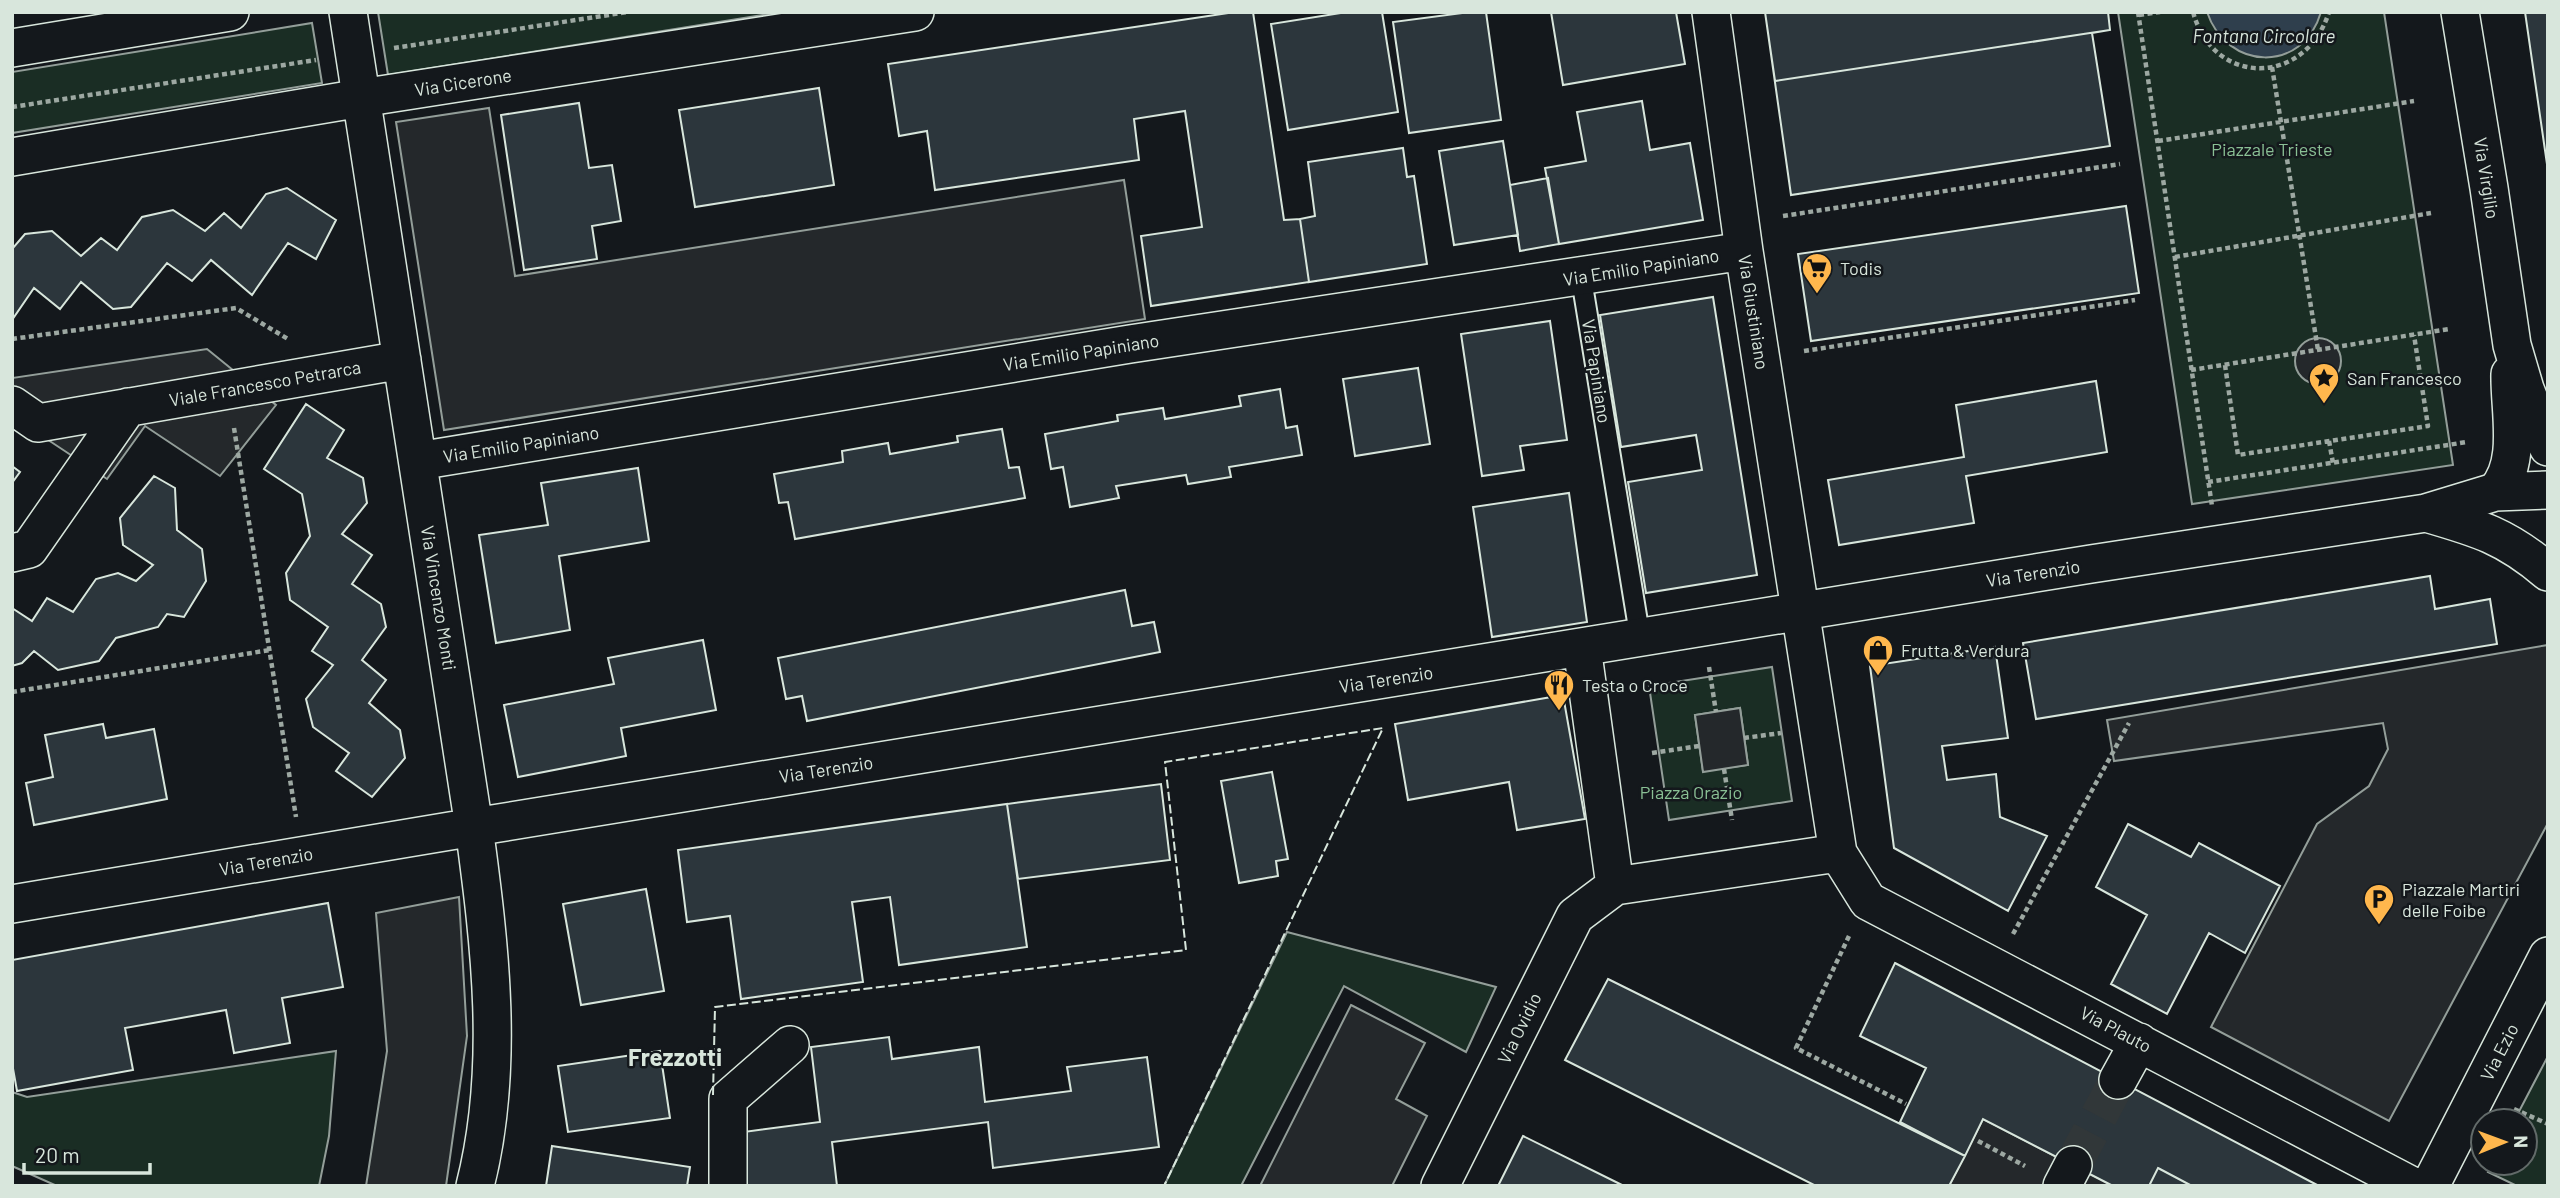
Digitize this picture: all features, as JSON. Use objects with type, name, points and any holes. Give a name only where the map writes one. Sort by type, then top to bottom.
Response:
[{"type":"street","points":[[12,48],[230,12]]},
{"type":"street","name":"Via Vincenzo Monti","points":[[348,12],[488,933],[493,1031],[484,1152],[475,1186]]},
{"type":"street","name":"Via Cicerone","points":[[12,157],[361,98],[915,12]]},
{"type":"street","name":"Via Giustiniano","points":[[1711,12],[1744,251],[1802,611]]},
{"type":"street","name":"Via Virgilio","points":[[2460,12],[2512,345],[2525,389],[2548,447]]},
{"type":"street","name":"Via Emilio Papiniano","points":[[418,461],[1130,344],[1744,251]]},
{"type":"street","points":[[2512,345],[2548,389]]},
{"type":"street","name":"Via Virgilio","points":[[2495,492],[2504,483],[2511,458],[2512,345]]},
{"type":"street","name":"Viale Francesco Petrarca","points":[[25,414],[128,407],[402,360]]},
{"type":"street","points":[[12,552],[29,549],[128,407]]},
{"type":"street","name":"Via Terenzio","points":[[12,904],[1640,637],[2426,513],[2495,492],[2548,489]]},
{"type":"street","name":"Via Terenzio","points":[[2426,513],[2502,538],[2548,572]]},
{"type":"street","points":[[1582,647],[1615,886],[1838,853],[1802,611]]},
{"type":"street","name":"Via Plauto","points":[[1838,853],[1868,901],[2412,1186]]},
{"type":"street","name":"Via Ovidio","points":[[1440,1186],[1574,916],[1615,886]]},
{"type":"street","name":"Via Ezio","points":[[2430,1186],[2548,956]]},
{"type":"street","points":[[2118,1080],[2139,1042]]},
{"type":"street","points":[[728,1186],[728,1099],[790,1045]]},
{"type":"lane","name":"Via Papiniano","points":[[1581,276],[1640,637]]},
{"type":"path","points":[[2160,12],[2138,14],[2212,509]]},
{"type":"path","points":[[2193,12],[2198,29],[2211,47],[2228,61],[2249,68],[2272,67],[2292,61],[2310,48],[2323,30],[2329,12]]},
{"type":"path","points":[[2272,67],[2318,350]]},
{"type":"path","points":[[2158,141],[2414,101]]},
{"type":"path","points":[[1783,216],[2120,164]]},
{"type":"path","points":[[2175,257],[2431,213]]},
{"type":"path","points":[[1804,351],[2135,300]]},
{"type":"path","points":[[12,340],[236,308],[341,370]]},
{"type":"path","points":[[2192,370],[2449,329]]},
{"type":"path","points":[[2225,365],[2238,455],[2428,426],[2414,335]]},
{"type":"path","points":[[228,389],[302,855]]},
{"type":"path","points":[[2329,441],[2333,463]]},
{"type":"path","points":[[2208,482],[2468,442]]},
{"type":"path","points":[[12,692],[270,650]]},
{"type":"path","points":[[1709,666],[1716,712]]},
{"type":"path","points":[[1995,966],[2129,723]]},
{"type":"path","points":[[1744,738],[1786,732]]},
{"type":"path","points":[[1652,753],[1699,746]]},
{"type":"path","points":[[1724,769],[1732,820]]},
{"type":"path","points":[[1850,935],[1796,1048],[1906,1104]]},
{"type":"path","points":[[1978,1141],[2025,1166]]},
{"type":"green space","points":[[378,12],[782,12],[388,75]]},
{"type":"green space","name":"Piazzale Trieste","points":[[2118,12],[2384,12],[2453,465],[2192,504]]},
{"type":"green space","points":[[312,23],[322,83],[12,133],[12,72]]},
{"type":"green space","name":"Piazza Orazio","points":[[1772,667],[1792,801],[1669,820],[1649,686]],"holes":[[[1740,708],[1748,765],[1703,771],[1695,715]]]},
{"type":"green space","points":[[1287,932],[1496,987],[1466,1052],[1344,986],[1241,1186],[1164,1186]]},
{"type":"green space","points":[[336,1051],[329,1136],[319,1186],[57,1186],[12,1166],[12,1092],[27,1097]]},
{"type":"green space","points":[[2548,1056],[2548,1186],[2517,1186],[2498,1177],[2539,1177],[2539,1107],[2521,1107]]},
{"type":"shaded area","points":[[489,108],[515,276],[1124,180],[1145,319],[444,430],[396,122]]},
{"type":"shaded area","points":[[2318,338],[2334,345],[2341,361],[2334,377],[2318,384],[2302,377],[2295,361],[2302,345]]},
{"type":"shaded area","points":[[207,349],[276,405],[220,476],[145,426],[107,479],[12,416],[12,378]]},
{"type":"shaded area","name":"Piazzale Martiri delle Foibe","points":[[2548,645],[2548,823],[2389,1121],[2211,1027],[2317,824],[2369,786],[2388,749],[2383,723],[2114,761],[2107,720]]},
{"type":"shaded area","points":[[1740,708],[1748,765],[1703,772],[1695,715]]},
{"type":"shaded area","points":[[459,897],[467,1036],[446,1186],[366,1186],[387,1051],[376,913]]},
{"type":"shaded area","points":[[1351,1005],[1425,1043],[1396,1099],[1427,1116],[1392,1186],[1260,1186]]},
{"type":"shaded area","points":[[1983,1119],[2113,1186],[1949,1186]]},
{"type":"water","name":"Fontana Circolare","points":[[2207,12],[2321,12],[2312,32],[2298,46],[2282,55],[2265,57],[2247,54],[2231,46],[2217,31]]},
{"type":"building","points":[[1235,12],[1253,12],[1284,220],[1300,219],[1309,282],[1151,306],[1141,236],[1202,227],[1185,111],[1134,119],[1139,160],[935,190],[927,131],[899,136],[888,64]]},
{"type":"building","points":[[1347,12],[1382,12],[1398,112],[1288,130],[1271,24]]},
{"type":"building","points":[[1486,12],[1501,120],[1409,133],[1393,22]]},
{"type":"building","points":[[1551,12],[1676,12],[1685,64],[1563,85]]},
{"type":"building","points":[[1765,12],[2108,12],[2110,30],[2092,33],[2110,146],[1791,195]]},
{"type":"building","points":[[1765,12],[2108,12],[2110,30],[1775,81]]},
{"type":"building","points":[[2525,12],[2548,12],[2548,171]]},
{"type":"building","points":[[819,88],[834,185],[695,207],[679,110]]},
{"type":"building","points":[[1642,101],[1650,150],[1690,143],[1703,220],[1559,244],[1545,168],[1586,161],[1577,112]]},
{"type":"building","points":[[579,103],[589,168],[612,165],[621,221],[592,226],[597,259],[524,270],[501,115]]},
{"type":"building","points":[[1503,141],[1518,235],[1454,245],[1439,151]]},
{"type":"building","points":[[1403,148],[1407,177],[1414,176],[1427,264],[1309,282],[1300,219],[1315,216],[1308,162]]},
{"type":"building","points":[[1548,178],[1559,244],[1520,251],[1510,185]]},
{"type":"building","points":[[287,188],[336,220],[316,259],[288,243],[252,295],[211,260],[192,281],[167,263],[131,307],[113,309],[81,282],[60,309],[34,288],[12,320],[12,249],[25,234],[52,231],[81,256],[101,238],[117,250],[142,217],[173,210],[205,231],[224,213],[241,228],[266,194]]},
{"type":"building","points":[[2126,206],[2139,293],[1811,341],[1798,254]]},
{"type":"building","points":[[1713,297],[1757,575],[1646,593],[1628,482],[1702,470],[1696,435],[1621,447],[1600,315]]},
{"type":"building","points":[[1550,321],[1567,440],[1520,446],[1524,470],[1482,476],[1461,334]]},
{"type":"building","points":[[1418,368],[1430,444],[1355,456],[1343,379]]},
{"type":"building","points":[[2096,381],[2107,452],[1966,476],[1974,523],[1839,545],[1828,480],[1964,457],[1956,405]]},
{"type":"building","points":[[1280,389],[1286,428],[1297,426],[1302,455],[1229,467],[1231,477],[1188,484],[1186,475],[1116,486],[1119,498],[1070,507],[1063,467],[1051,469],[1045,434],[1118,421],[1117,415],[1163,408],[1165,419],[1241,406],[1239,396]]},
{"type":"building","points":[[306,404],[344,430],[327,458],[363,478],[367,503],[342,534],[372,555],[352,584],[381,604],[386,627],[362,660],[386,680],[369,703],[400,730],[405,758],[372,797],[336,771],[349,753],[313,727],[306,699],[333,665],[312,651],[328,627],[290,600],[286,573],[310,536],[302,494],[264,469]]},
{"type":"building","points":[[1002,429],[1009,468],[1019,467],[1025,498],[795,539],[788,502],[779,503],[774,474],[843,462],[842,451],[888,443],[890,454],[958,442],[957,436]]},
{"type":"building","points":[[12,466],[20,472],[12,483]]},
{"type":"building","points":[[638,468],[649,541],[559,556],[570,630],[496,643],[479,535],[548,525],[541,483]]},
{"type":"building","points":[[154,476],[175,488],[177,530],[202,549],[206,581],[184,617],[167,614],[158,627],[116,638],[99,661],[58,670],[34,651],[22,663],[12,666],[12,608],[32,621],[47,598],[73,612],[96,579],[118,573],[136,581],[153,565],[123,545],[120,518]]},
{"type":"building","points":[[1569,493],[1587,622],[1492,637],[1473,507]]},
{"type":"building","points":[[2430,576],[2435,609],[2490,599],[2497,644],[2036,719],[2023,643]]},
{"type":"building","points":[[1125,590],[1132,626],[1154,622],[1160,652],[807,721],[802,696],[786,699],[778,658]]},
{"type":"building","points":[[703,640],[716,710],[621,728],[626,756],[518,777],[504,705],[614,684],[608,658]]},
{"type":"building","points":[[1995,647],[2008,738],[1942,746],[1947,780],[1996,774],[2000,817],[2047,836],[2008,911],[1894,848],[1870,666]]},
{"type":"building","points":[[1563,695],[1585,819],[1517,830],[1509,782],[1408,800],[1395,724]]},
{"type":"building","points":[[103,724],[106,738],[154,729],[167,799],[34,825],[26,783],[53,777],[45,735]]},
{"type":"building","points":[[1272,772],[1288,859],[1276,861],[1278,876],[1239,883],[1221,781]]},
{"type":"building","points":[[1161,784],[1170,860],[1018,879],[1007,804]]},
{"type":"building","points":[[1007,804],[1027,947],[899,965],[890,897],[852,902],[863,982],[741,999],[730,916],[687,922],[678,850]]},
{"type":"building","points":[[2128,824],[2191,857],[2199,843],[2280,886],[2245,953],[2209,933],[2167,1014],[2111,984],[2147,915],[2096,887]]},
{"type":"building","points":[[646,889],[664,991],[581,1005],[563,904]]},
{"type":"building","points":[[328,903],[343,987],[282,998],[290,1043],[234,1053],[226,1010],[125,1028],[133,1070],[17,1091],[12,1063],[12,960]]},
{"type":"building","points":[[1895,963],[2319,1186],[2192,1186],[2158,1168],[2149,1186],[2113,1186],[1983,1119],[1965,1156],[1900,1122],[1926,1068],[1860,1036]]},
{"type":"building","points":[[1608,979],[1965,1156],[1949,1186],[1816,1186],[1565,1060]]},
{"type":"building","points":[[889,1037],[892,1059],[979,1047],[985,1102],[1071,1091],[1067,1067],[1147,1057],[1159,1147],[993,1168],[988,1122],[832,1142],[837,1186],[743,1186],[736,1133],[820,1122],[811,1047]]},
{"type":"building","points":[[660,1051],[670,1118],[568,1132],[558,1066]]},
{"type":"building","points":[[1523,1136],[1624,1186],[1498,1186]]},
{"type":"building","points":[[552,1146],[690,1167],[687,1186],[546,1186]]},
{"type":"building","points":[[2158,1168],[2192,1186],[2149,1186]]},
{"type":"tunnel","points":[[2073,1165],[2118,1080]]},
{"type":"fence","points":[[713,1095],[715,1007],[1186,950],[1165,762],[1383,728],[1164,1186]]},
{"type":"place","name":"Todis","points":[[1817,295]]},
{"type":"place","name":"San Francesco","points":[[2324,405]]},
{"type":"place","name":"Frutta & Verdura","points":[[1878,677]]},
{"type":"place","name":"Testa o Croce","points":[[1559,712]]},
{"type":"place","name":"Piazzale Martiri delle Foibe","points":[[2379,926]]},
{"type":"district","name":"Frezzotti","points":[[675,1056]]}]
